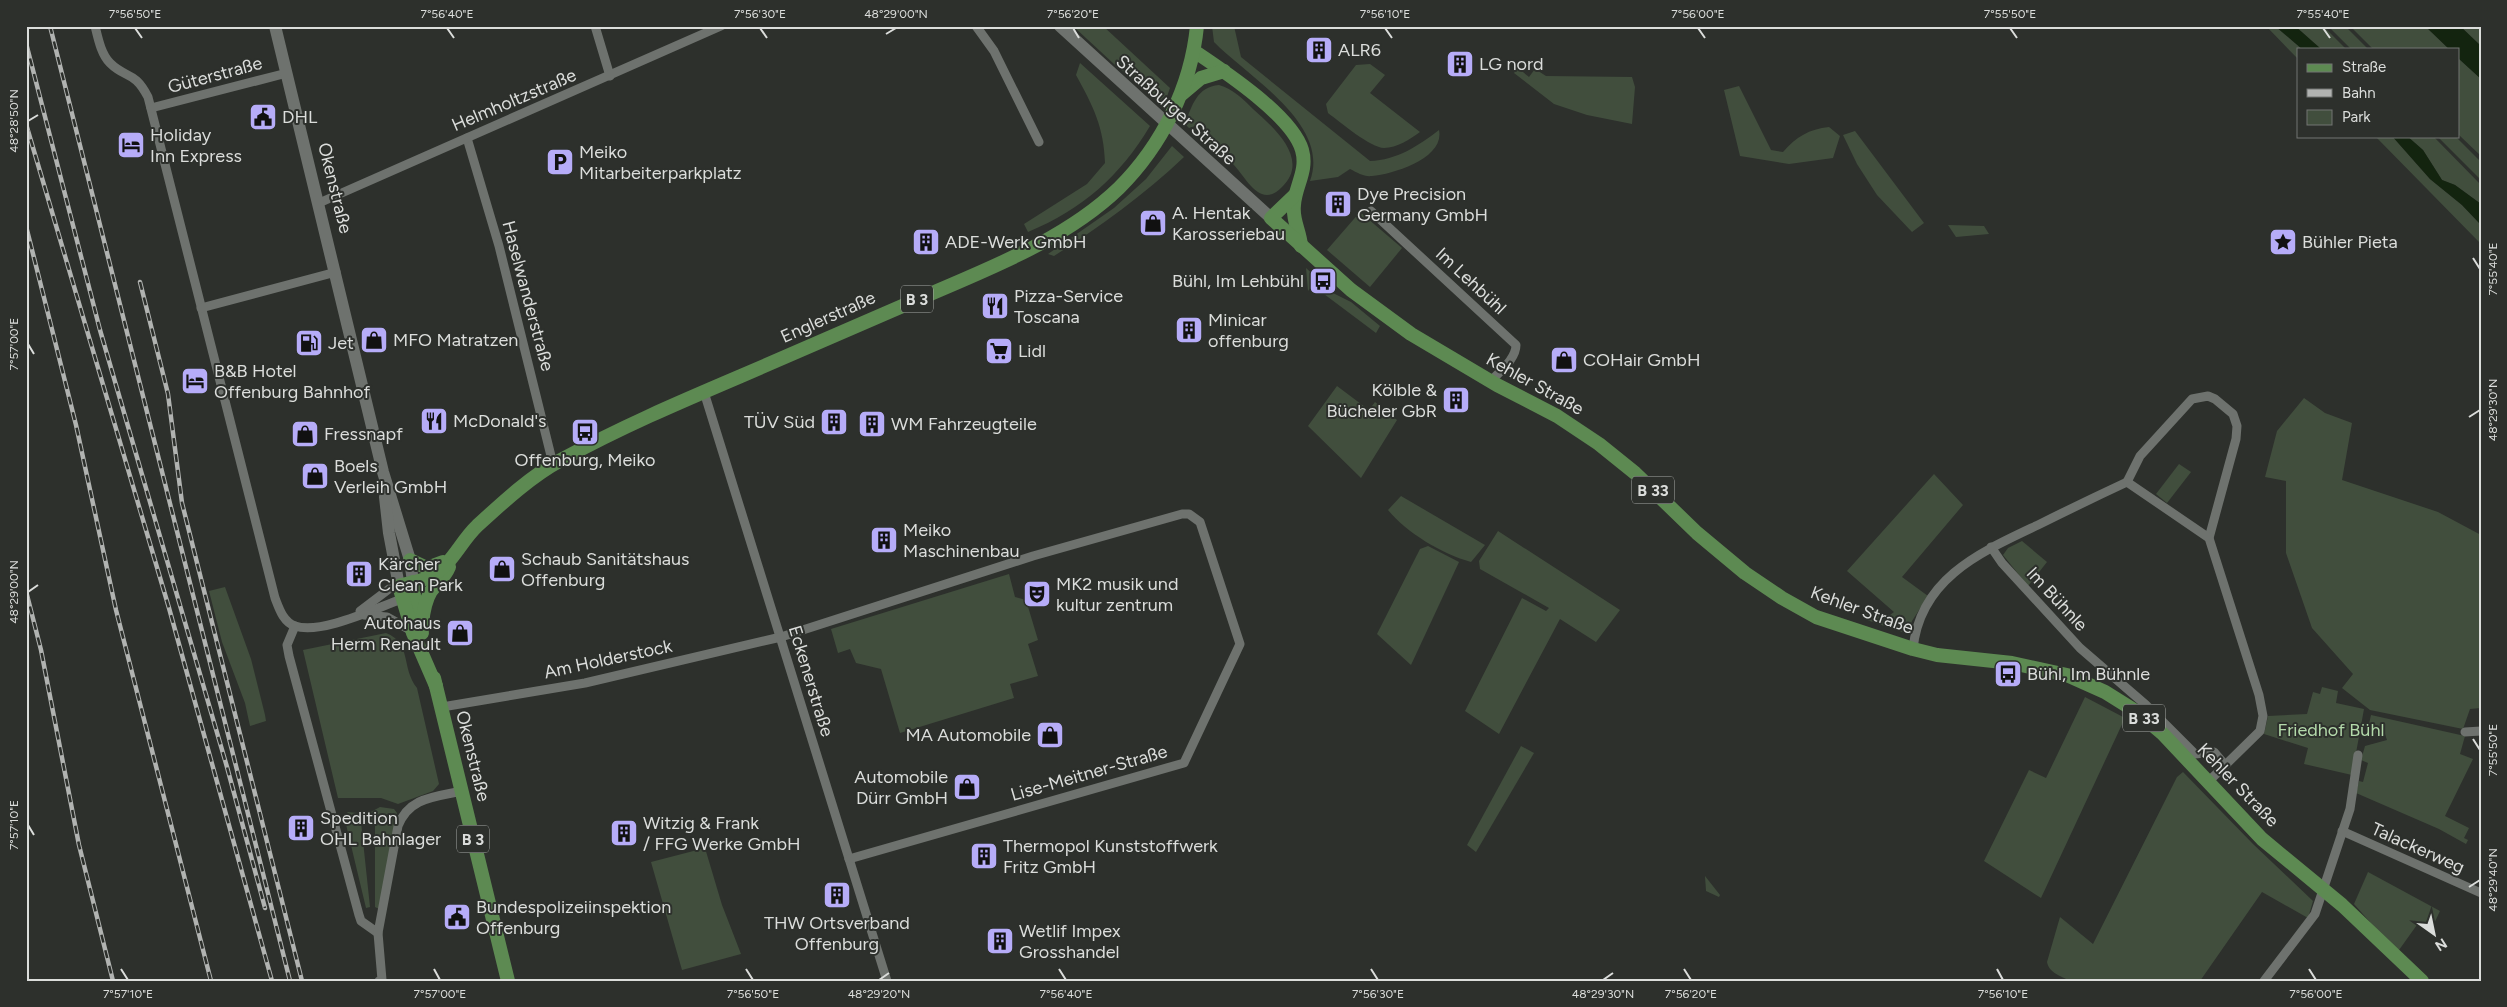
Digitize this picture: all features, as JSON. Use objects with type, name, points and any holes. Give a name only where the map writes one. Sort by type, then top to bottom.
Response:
[{"type":"main road","name":"Okenstraße","points":[[275,26],[320,203],[383,472],[410,560],[407,591]]},
{"type":"main road","name":"Straßburger Straße","points":[[1060,26],[1187,144],[1271,218]]},
{"type":"main road","name":"B 3","points":[[1194,51],[1197,26]]},
{"type":"main road","points":[[1194,51],[1224,71],[1279,116],[1294,131],[1302,150],[1304,166],[1295,196],[1294,221],[1300,234],[1301,246]]},
{"type":"main road","name":"Englerstraße","points":[[407,591],[442,569],[453,558],[475,528],[553,464],[612,432],[966,278],[1062,231],[1092,212],[1120,188],[1157,141],[1181,95],[1194,51]]},
{"type":"main road","points":[[1181,95],[1201,78],[1211,73],[1224,71]]},
{"type":"main road","points":[[1271,218],[1295,196]]},
{"type":"main road","name":"Kehler Straße","points":[[1271,218],[1351,290],[1381,313],[1433,347],[1491,381],[1557,416],[1599,444],[1635,473],[1697,533],[1745,573],[1776,594],[1816,617],[1937,655],[2048,670],[2083,681],[2137,712],[2163,734],[2262,839],[2322,888],[2422,981]]},
{"type":"main road","name":"Okenstraße","points":[[383,472],[389,532],[442,707],[508,981]]},
{"type":"main road","points":[[410,560],[428,568],[453,558]]},
{"type":"main road","name":"Englerstraße","points":[[418,632],[431,592],[446,574],[453,558]]},
{"type":"main road","points":[[407,591],[431,592]]},
{"type":"street","points":[[95,26],[99,42],[110,63],[138,80],[148,97],[275,598],[282,614],[295,626],[310,627],[354,616],[407,591]]},
{"type":"street","points":[[594,26],[610,76]]},
{"type":"street","name":"Helmholtzstraße","points":[[320,203],[722,26]]},
{"type":"street","points":[[976,26],[994,52],[1039,142]]},
{"type":"street","name":"Güterstraße","points":[[151,108],[287,73]]},
{"type":"street","name":"Haselwanderstraße","points":[[467,138],[499,246],[553,464]]},
{"type":"street","name":"Im Lehbühl","points":[[1371,211],[1516,345],[1516,351],[1491,381]]},
{"type":"street","points":[[201,308],[336,272]]},
{"type":"street","name":"Eckenerstraße","points":[[704,392],[887,981]]},
{"type":"street","points":[[1913,649],[1919,620],[1940,586],[1958,567],[1990,547],[2127,482],[2140,456],[2192,399],[2208,396],[2215,399],[2233,414],[2238,426],[2209,538],[2253,676],[2263,716],[2260,730],[2208,782]]},
{"type":"street","points":[[2127,482],[2209,538]]},
{"type":"street","name":"Lise-Meitner-Straße","points":[[780,637],[1026,558],[1189,514],[1200,522],[1240,644],[1184,763],[849,859]]},
{"type":"street","name":"Im Bühnle","points":[[1990,547],[2002,563],[2080,648],[2105,668]]},
{"type":"street","points":[[354,616],[389,589],[407,591]]},
{"type":"street","points":[[354,616],[387,617],[418,632]]},
{"type":"street","points":[[295,626],[287,645],[289,656],[360,922],[378,933]]},
{"type":"street","name":"Am Holderstock","points":[[442,707],[585,682],[780,637]]},
{"type":"street","name":"Kehler Straße","points":[[2105,668],[2195,754],[2214,752],[2225,765]]},
{"type":"street","points":[[2465,732],[2481,731]]},
{"type":"street","points":[[2264,981],[2282,955],[2311,922],[2350,809],[2358,755]]},
{"type":"street","points":[[379,981],[382,980],[378,933],[398,826],[402,815],[409,806],[418,801],[462,791]]},
{"type":"street","name":"Talackerweg","points":[[2342,831],[2481,893]]},
{"type":"green space","points":[[1073,26],[1103,26],[1170,88],[1164,105],[1114,64]]},
{"type":"green space","points":[[1212,26],[1234,26],[1241,57],[1370,161],[1389,158],[1407,151],[1439,130],[1439,140],[1434,149],[1416,163],[1393,172],[1369,176],[1350,169],[1338,177],[1310,181],[1313,160],[1309,140],[1298,121],[1265,86],[1214,42]]},
{"type":"green space","points":[[2266,26],[2275,26],[2301,48],[2297,48],[2297,58]]},
{"type":"green space","points":[[2295,26],[2323,26],[2345,48],[2320,48]]},
{"type":"green space","points":[[2328,26],[2345,26],[2367,48],[2350,48]]},
{"type":"green space","points":[[2350,26],[2425,26],[2448,48],[2372,48]]},
{"type":"green space","points":[[2460,26],[2481,26],[2481,46]]},
{"type":"green space","points":[[2460,60],[2481,79],[2481,156],[2460,136]]},
{"type":"green space","points":[[1080,63],[1150,126],[1126,160],[1098,189],[1066,213],[1028,232],[1024,224],[1087,184],[1105,163],[1100,128],[1088,97],[1076,75]]},
{"type":"green space","points":[[1370,64],[1385,75],[1370,93],[1420,132],[1398,145],[1384,148],[1371,144],[1328,113],[1326,104],[1356,65]]},
{"type":"green space","points":[[1518,68],[1529,77],[1535,69],[1546,76],[1632,77],[1635,87],[1632,124],[1587,115],[1554,104],[1514,73]]},
{"type":"green space","points":[[1219,85],[1242,98],[1279,134],[1286,144],[1293,166],[1290,176],[1282,187],[1274,193],[1267,195],[1254,189],[1233,164],[1210,144],[1201,127],[1198,125],[1189,128],[1185,124],[1193,104],[1200,93],[1212,86]]},
{"type":"green space","points":[[1739,86],[1771,150],[1783,152],[1803,135],[1829,127],[1840,136],[1833,158],[1789,164],[1740,156],[1724,90]]},
{"type":"green space","points":[[1855,131],[1924,223],[1912,232],[1877,195],[1857,164],[1843,135]]},
{"type":"green space","points":[[2377,138],[2394,138],[2430,179],[2462,205],[2481,225],[2481,244]]},
{"type":"green space","points":[[2409,138],[2435,138],[2481,185],[2481,204],[2455,185],[2442,180],[2423,150]]},
{"type":"green space","points":[[2439,138],[2457,138],[2481,162],[2481,180]]},
{"type":"green space","points":[[1172,146],[1184,157],[1169,171],[1122,210],[1089,233],[1054,256],[1048,254],[1114,208],[1146,179]]},
{"type":"green space","points":[[1360,212],[1402,248],[1370,287],[1327,250]]},
{"type":"green space","points":[[1948,225],[1984,226],[1989,234],[1956,237]]},
{"type":"green space","points":[[1306,268],[1333,293],[1351,302],[1380,326],[1376,333],[1312,285],[1308,291]]},
{"type":"green space","points":[[1337,386],[1369,410],[1375,402],[1397,420],[1361,478],[1308,426]]},
{"type":"green space","points":[[2304,398],[2325,413],[2352,423],[2342,480],[2438,512],[2481,535],[2481,708],[2470,709],[2463,729],[2370,710],[2342,688],[2353,674],[2312,628],[2286,553],[2286,481],[2265,477],[2277,431]]},
{"type":"green space","points":[[2179,464],[2191,472],[2167,503],[2156,494]]},
{"type":"green space","points":[[1934,474],[1963,505],[1902,577],[1928,596],[1912,621],[1908,634],[1864,619],[1867,613],[1890,615],[1894,612],[1847,571]]},
{"type":"green space","points":[[1401,496],[1485,545],[1471,562],[1448,554],[1426,542],[1405,527],[1388,510]]},
{"type":"green space","points":[[1498,531],[1620,610],[1596,642],[1560,619],[1499,734],[1465,711],[1522,598],[1546,611],[1549,608],[1480,569],[1479,561]]},
{"type":"green space","points":[[2022,541],[2047,562],[2028,586],[2003,555],[2008,548]]},
{"type":"green space","points":[[1428,546],[1459,562],[1411,665],[1377,634],[1420,549]]},
{"type":"green space","points":[[1009,574],[1015,597],[1026,600],[1038,640],[1028,644],[1038,676],[1010,684],[1014,698],[900,733],[881,669],[856,663],[850,649],[838,653],[831,629]]},
{"type":"green space","points":[[225,587],[251,659],[265,715],[266,721],[250,726],[245,703],[222,642],[209,591]]},
{"type":"green space","points":[[386,633],[400,643],[412,680],[417,688],[439,784],[433,791],[398,804],[381,798],[338,798],[303,650]]},
{"type":"green space","name":"Friedhof Bühl","points":[[2322,687],[2338,691],[2336,703],[2364,709],[2352,775],[2304,764],[2308,748],[2264,734],[2268,716],[2307,714],[2313,692],[2320,694]]},
{"type":"green space","points":[[2085,697],[2125,718],[2041,898],[1984,861],[2029,770],[2046,778]]},
{"type":"green space","points":[[2371,715],[2465,736],[2460,754],[2473,759],[2445,816],[2469,828],[2464,838],[2468,840],[2466,844],[2439,829],[2356,793],[2359,781],[2363,782],[2368,763],[2361,760],[2365,746],[2387,740],[2385,734],[2367,733]]},
{"type":"green space","points":[[1521,746],[1534,753],[1476,852],[1467,845]]},
{"type":"green space","points":[[2183,772],[2253,844],[2313,901],[2308,918],[2262,892],[2200,981],[2070,981],[2056,974],[2050,969],[2047,962],[2060,917],[2093,944],[2177,777]]},
{"type":"green space","points":[[380,807],[394,809],[397,813],[379,909],[375,907],[375,821],[361,822],[370,907],[366,908],[344,816],[348,812],[367,814]]},
{"type":"green space","points":[[705,848],[722,905],[741,954],[682,970],[651,862]]},
{"type":"green space","points":[[2368,872],[2440,911],[2431,930],[2419,922],[2399,950],[2386,940],[2354,904]]},
{"type":"green space","points":[[1705,876],[1720,895],[1719,897],[1706,891]]},
{"type":"shaded area","points":[[2275,26],[2295,26],[2320,48],[2301,48]]},
{"type":"shaded area","points":[[2425,26],[2460,26],[2481,46],[2481,79],[2460,60],[2460,48],[2448,48]]},
{"type":"shaded area","points":[[2394,138],[2409,138],[2423,150],[2442,180],[2455,185],[2481,204],[2481,225],[2462,205],[2430,179]]},
{"type":"railway","points":[[50,26],[290,981]]},
{"type":"railway","points":[[26,43],[100,330],[227,767],[265,908]]},
{"type":"railway","points":[[26,124],[169,608],[272,981]]},
{"type":"railway","points":[[26,226],[76,425],[116,610],[211,981]]},
{"type":"railway","points":[[140,282],[168,394],[182,503],[302,981]]},
{"type":"railway","points":[[26,591],[41,650],[79,845],[113,981]]},
{"type":"place","name":"ALR6","points":[[1319,50]]},
{"type":"place","name":"LG nord","points":[[1460,64]]},
{"type":"place","name":"DHL","points":[[263,117]]},
{"type":"place","name":"Holiday Inn Express","points":[[131,145]]},
{"type":"place","name":"Meiko Mitarbeiterparkplatz","points":[[560,162]]},
{"type":"place","name":"Dye Precision Germany GmbH","points":[[1338,204]]},
{"type":"place","name":"A. Hentak Karosseriebau","points":[[1153,223]]},
{"type":"place","name":"ADE-Werk GmbH","points":[[926,242]]},
{"type":"place","name":"Bühler Pieta","points":[[2283,242]]},
{"type":"place","name":"Bühl, Im Lehbühl","points":[[1323,281]]},
{"type":"place","name":"Pizza-Service Toscana","points":[[995,306]]},
{"type":"place","name":"Minicar offenburg","points":[[1189,330]]},
{"type":"place","name":"MFO Matratzen","points":[[374,340]]},
{"type":"place","name":"Jet","points":[[309,343]]},
{"type":"place","name":"Lidl","points":[[999,351]]},
{"type":"place","name":"COHair GmbH","points":[[1564,360]]},
{"type":"place","name":"B&B Hotel Offenburg Bahnhof","points":[[195,381]]},
{"type":"place","name":"Kölble & Bücheler GbR","points":[[1456,400]]},
{"type":"place","name":"McDonald's","points":[[434,421]]},
{"type":"place","name":"TÜV Süd","points":[[834,422]]},
{"type":"place","name":"WM Fahrzeugteile","points":[[872,424]]},
{"type":"place","name":"Offenburg, Meiko","points":[[585,432]]},
{"type":"place","name":"Fressnapf","points":[[305,434]]},
{"type":"place","name":"Boels Verleih GmbH","points":[[315,476]]},
{"type":"place","name":"Meiko Maschinenbau","points":[[884,540]]},
{"type":"place","name":"Schaub Sanitätshaus Offenburg","points":[[502,569]]},
{"type":"place","name":"Kärcher Clean Park","points":[[359,574]]},
{"type":"place","name":"MK2 musik und kultur zentrum","points":[[1037,594]]},
{"type":"place","name":"Autohaus Herm Renault","points":[[460,633]]},
{"type":"place","name":"Bühl, Im Bühnle","points":[[2008,674]]},
{"type":"place","name":"MA Automobile","points":[[1050,735]]},
{"type":"place","name":"Automobile Dürr GmbH","points":[[967,787]]},
{"type":"place","name":"Spedition OHL Bahnlager","points":[[301,828]]},
{"type":"place","name":"Witzig & Frank / FFG Werke GmbH","points":[[624,833]]},
{"type":"place","name":"Thermopol Kunststoffwerk Fritz GmbH","points":[[984,856]]},
{"type":"place","name":"THW Ortsverband Offenburg","points":[[837,895]]},
{"type":"place","name":"Bundespolizeiinspektion Offenburg","points":[[457,917]]},
{"type":"place","name":"Wetlif Impex Grosshandel","points":[[1000,941]]}]
